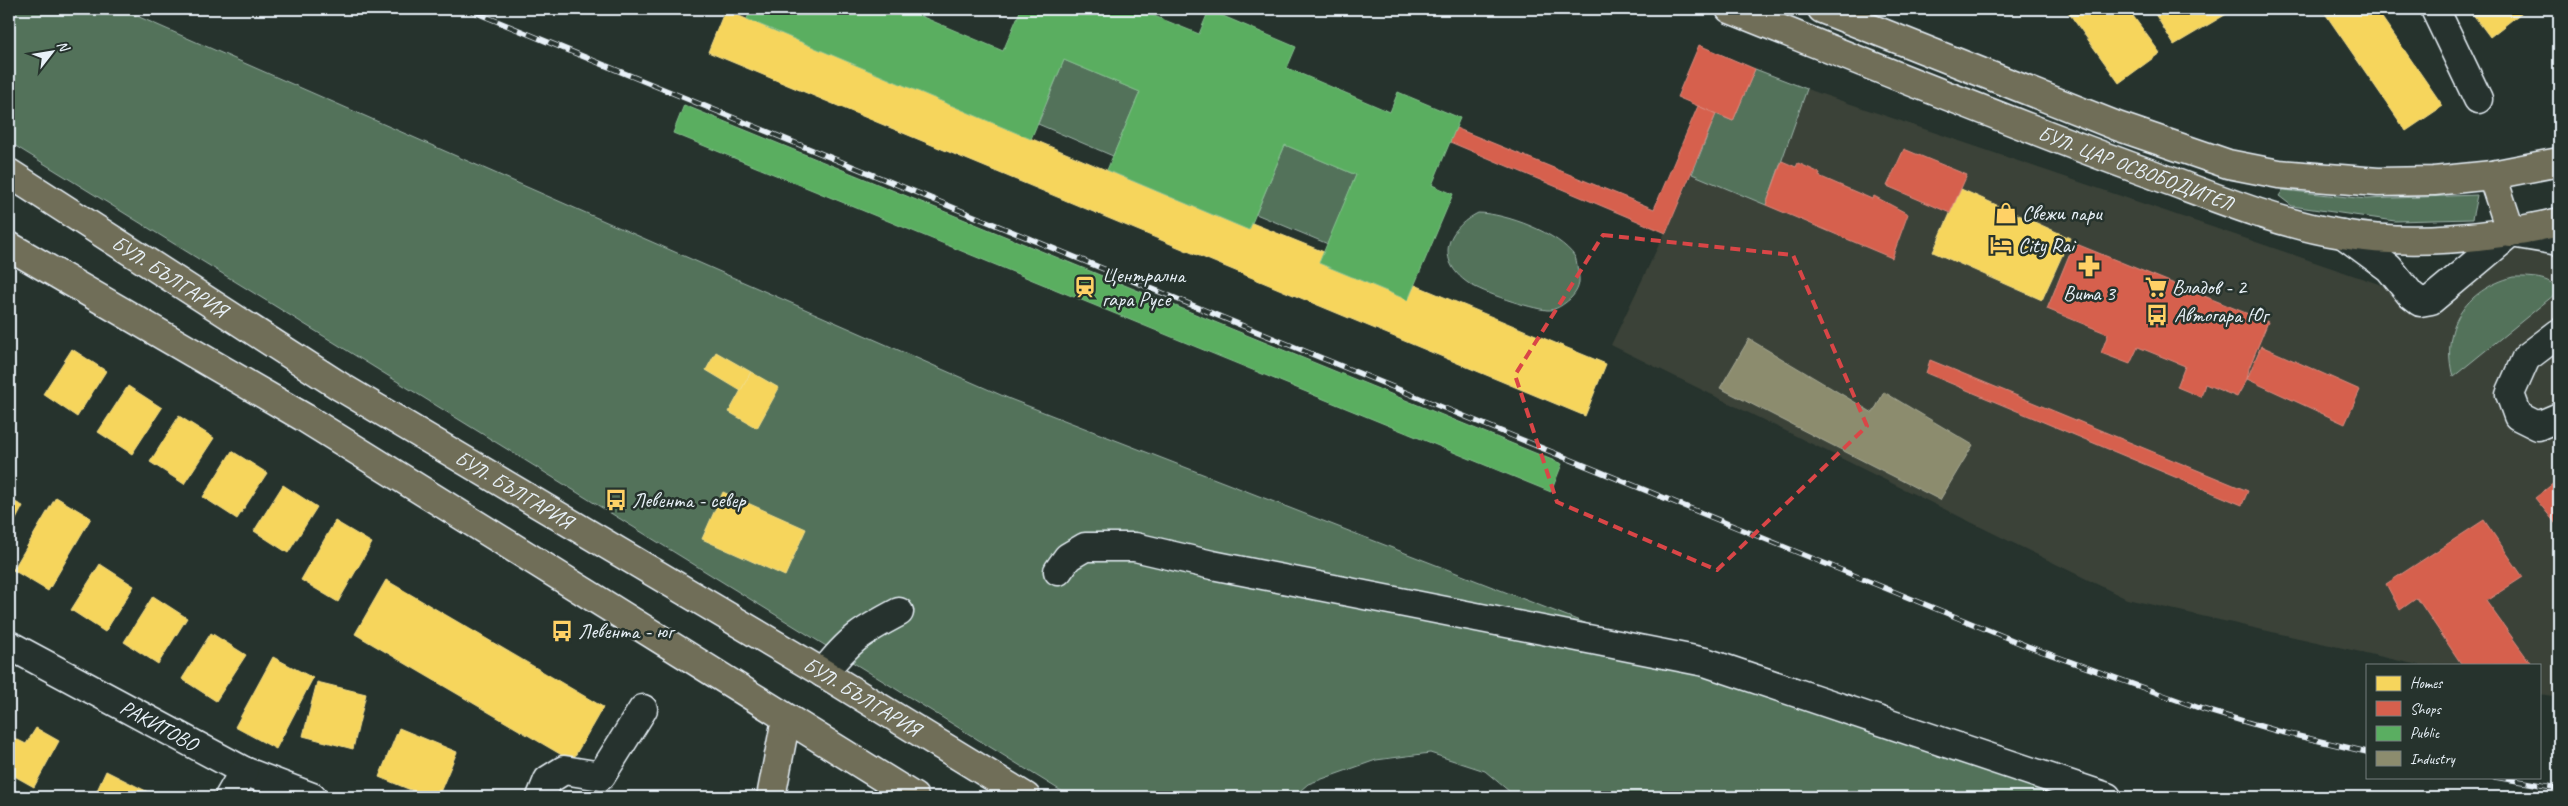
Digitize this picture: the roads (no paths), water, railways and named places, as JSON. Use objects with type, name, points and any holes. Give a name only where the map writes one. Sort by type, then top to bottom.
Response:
[{"type":"main road","name":"БУЛ. ЦАР ОСВОБОДИТЕЛ","points":[[1730,9],[2103,156],[2269,216],[2343,234],[2404,238],[2511,233],[2559,222]]},
{"type":"main road","name":"БУЛ. ЦАР ОСВОБОДИТЕЛ","points":[[1822,9],[2117,126],[2228,164],[2280,174],[2334,180],[2434,181],[2492,175],[2559,162]]},
{"type":"main road","name":"БУЛ. БЪЛГАРИЯ","points":[[9,173],[341,386],[823,673],[1026,797]]},
{"type":"main road","points":[[2492,175],[2511,233]]},
{"type":"main road","points":[[9,246],[305,418],[914,797]]},
{"type":"main road","points":[[771,797],[786,719]]},
{"type":"street","points":[[2435,9],[2478,99]]},
{"type":"street","points":[[2343,234],[2389,268],[2411,295],[2420,302],[2431,300],[2511,233],[2559,241]]},
{"type":"street","points":[[2559,333],[2526,358],[2510,394],[2518,416],[2538,426],[2559,417]]},
{"type":"street","points":[[1058,571],[1068,557],[1085,547],[1136,547],[1212,565],[1705,662],[2107,797]]},
{"type":"street","points":[[823,673],[847,644],[864,630],[900,612]]},
{"type":"street","name":"РАКИТОВО","points":[[9,645],[244,771],[312,797]]},
{"type":"street","points":[[540,797],[548,780],[564,770],[601,776],[643,709]]},
{"type":"street","points":[[229,797],[244,771]]},
{"type":"railway","points":[[467,9],[2027,646],[2202,709],[2277,731],[2366,752]]},
{"type":"railway","points":[[2501,778],[2559,788]]},
{"type":"place","name":"Свежи пари","points":[[2006,213]]},
{"type":"place","name":"City Rai","points":[[2001,245]]},
{"type":"place","name":"Вита 3","points":[[2089,266]]},
{"type":"place","name":"Централна гара Русе","points":[[1085,287]]},
{"type":"place","name":"Владов - 2","points":[[2156,287]]},
{"type":"place","name":"Автогара Юг","points":[[2157,315]]},
{"type":"place","name":"Левента - север","points":[[616,500]]},
{"type":"place","name":"Левента - юг","points":[[562,631]]}]
